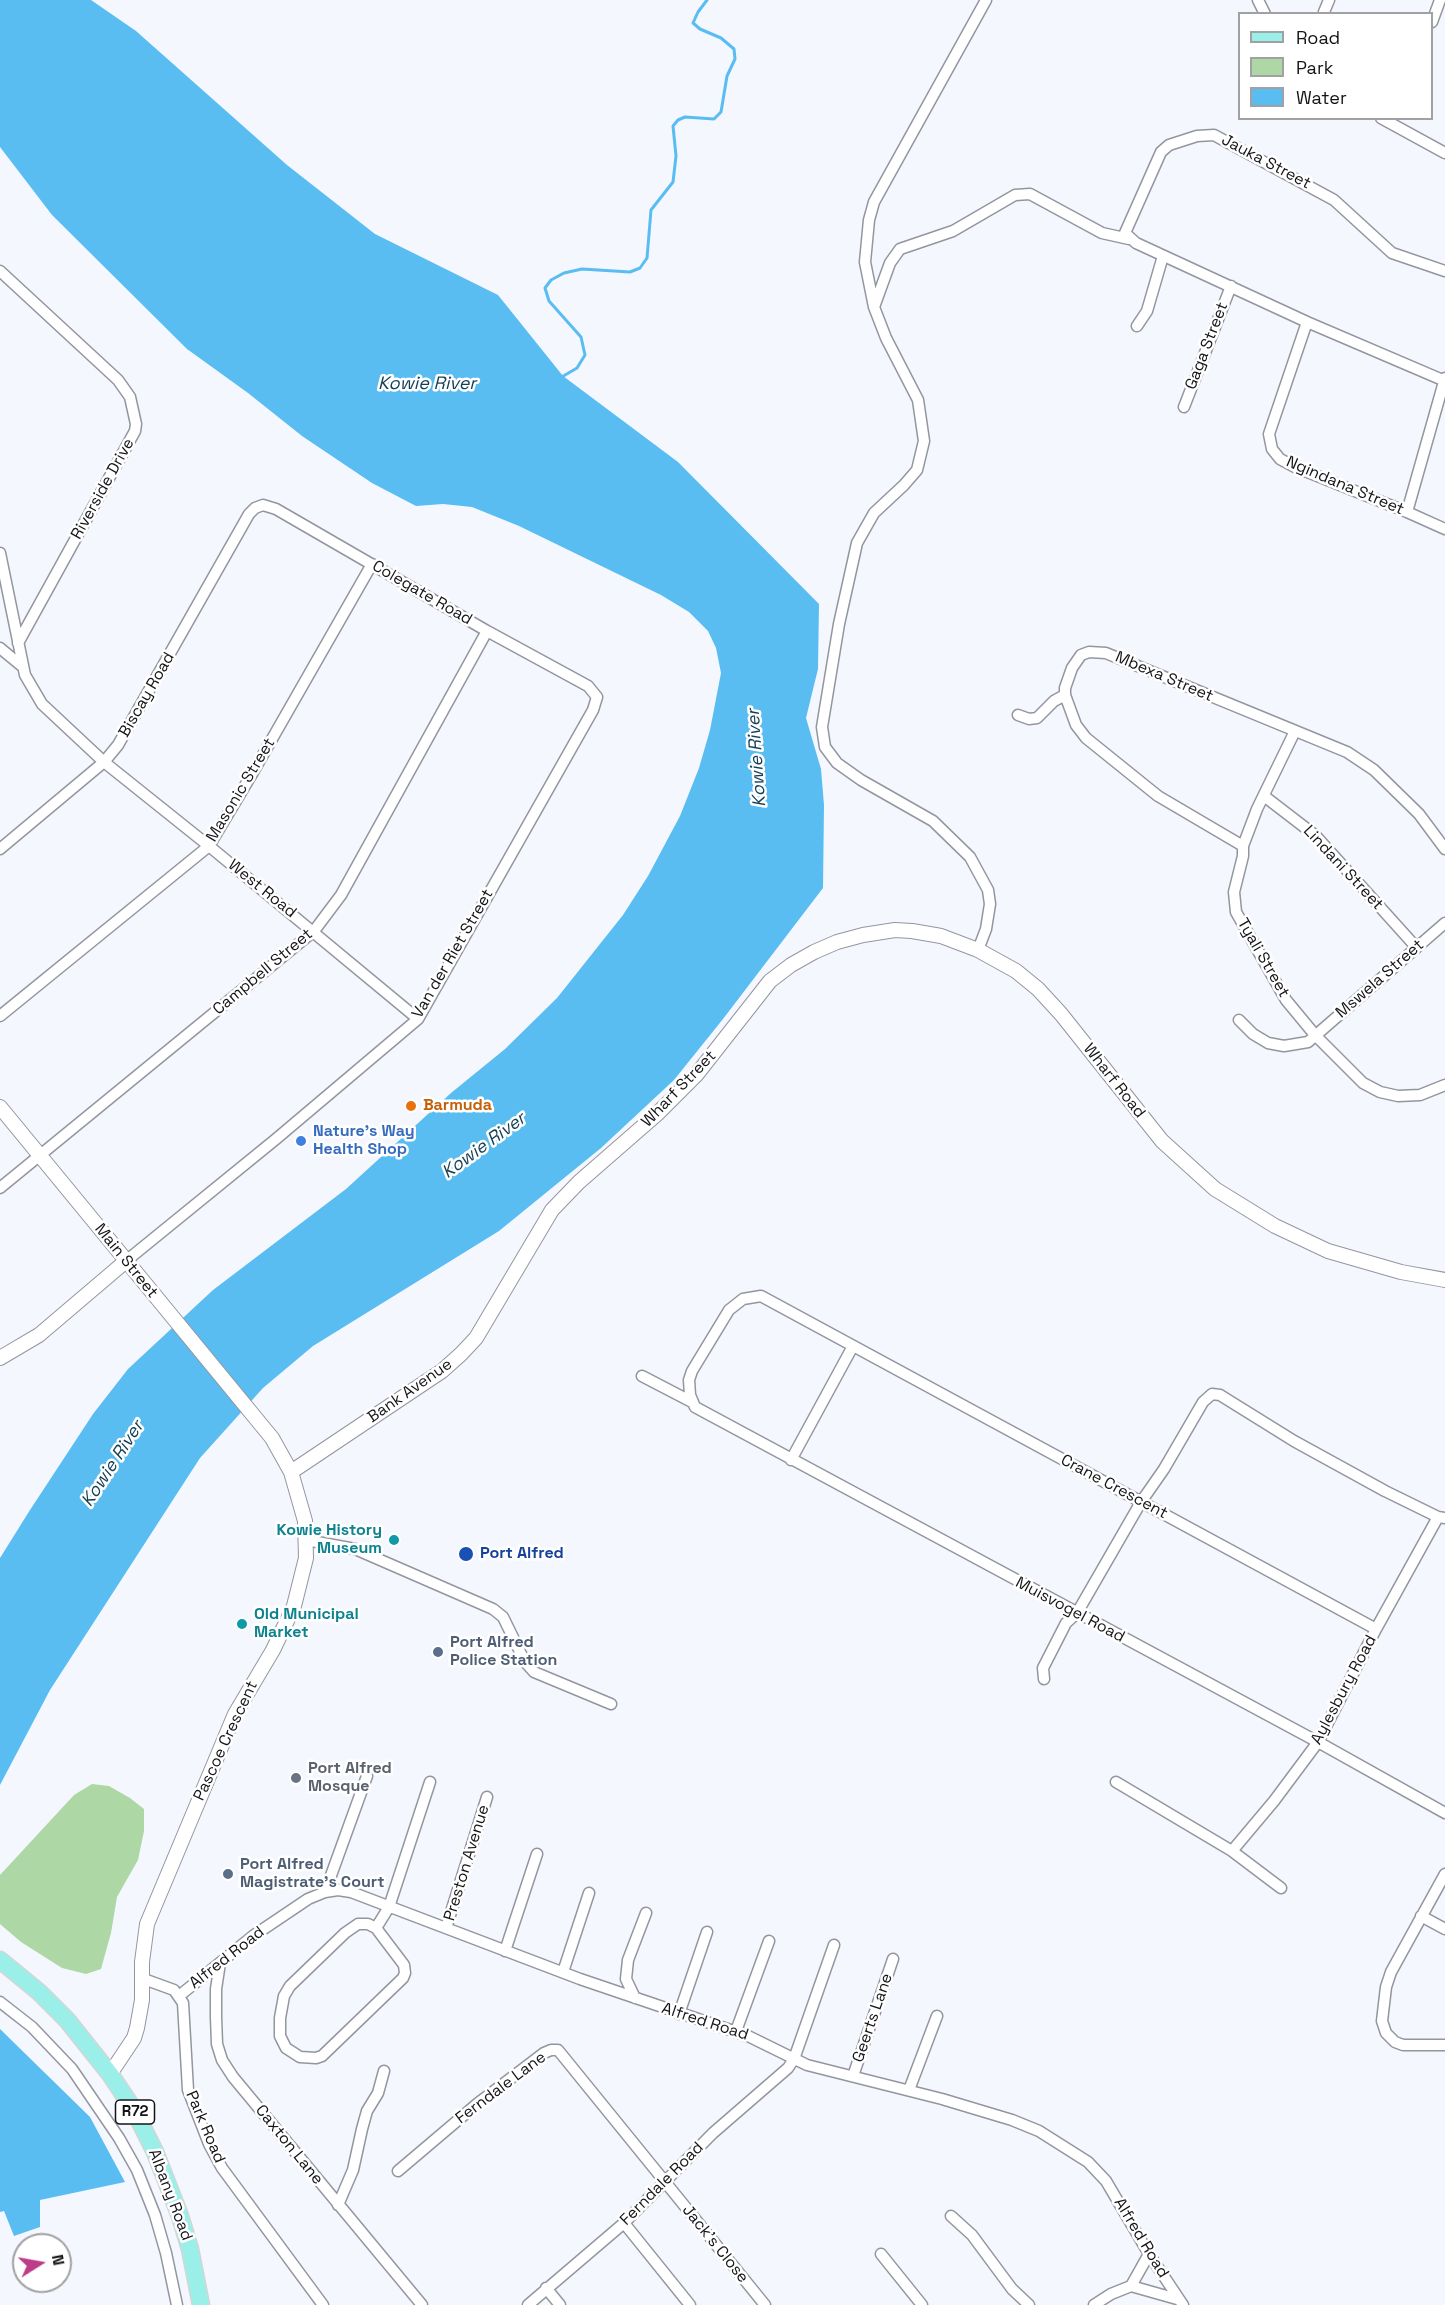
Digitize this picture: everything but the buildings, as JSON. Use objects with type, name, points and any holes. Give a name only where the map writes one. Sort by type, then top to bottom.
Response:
[{"type":"main road","name":"Albany Road","points":[[0,1960],[59,2012],[110,2074],[134,2110],[164,2173],[188,2242],[201,2305]]},
{"type":"street","points":[[978,950],[986,929],[990,904],[988,890],[970,857],[933,821],[843,768],[830,755],[822,736],[835,645],[857,543],[874,513],[917,470],[925,433],[918,400],[886,339],[874,307],[865,262],[868,227],[874,202],[986,0]]},
{"type":"street","points":[[1324,12],[1329,0]]},
{"type":"street","points":[[1433,17],[1440,0]]},
{"type":"street","points":[[1392,122],[1445,153]]},
{"type":"street","name":"Jauka Street","points":[[1129,239],[1125,233],[1126,229],[1161,152],[1169,145],[1197,136],[1214,135],[1334,200],[1392,254],[1445,271]]},
{"type":"street","points":[[874,307],[890,263],[900,249],[953,231],[1016,195],[1030,194],[1102,233],[1129,239],[1306,322],[1445,380],[1407,512]]},
{"type":"street","points":[[1137,326],[1147,311],[1163,256]]},
{"type":"street","name":"Riverside Drive","points":[[0,271],[118,381],[130,397],[136,416],[135,431],[18,643]]},
{"type":"street","name":"Gaga Street","points":[[1184,407],[1231,286]]},
{"type":"street","name":"Ngindana Street","points":[[1306,322],[1269,434],[1272,449],[1280,459],[1295,467],[1445,529]]},
{"type":"street","name":"Colegate Road","points":[[255,508],[263,505],[276,509],[487,632],[588,686]]},
{"type":"street","name":"Biscay Road","points":[[0,849],[104,762],[126,733],[249,514],[255,508]]},
{"type":"street","points":[[0,552],[23,668]]},
{"type":"street","name":"Masonic Street","points":[[0,1016],[209,846],[372,564]]},
{"type":"street","name":"Campbell Street","points":[[0,1188],[314,931],[341,894],[487,632]]},
{"type":"street","points":[[0,648],[23,668]]},
{"type":"street","name":"Mbexa Street","points":[[1065,695],[1072,668],[1081,656],[1089,652],[1106,653],[1295,731],[1309,734],[1366,764],[1419,814],[1445,849]]},
{"type":"street","name":"West Road","points":[[23,668],[30,687],[42,704],[104,762],[418,1018]]},
{"type":"street","name":"Van der Riet Street","points":[[126,1261],[418,1018],[593,710],[597,697],[588,686]]},
{"type":"street","points":[[1018,715],[1037,718],[1054,701],[1065,695],[1076,725],[1086,738],[1158,796],[1243,846]]},
{"type":"street","name":"Tyali Street","points":[[1295,731],[1257,809],[1243,846],[1242,862],[1234,892],[1236,912],[1279,990],[1315,1035],[1358,1078],[1380,1092],[1398,1096],[1420,1095],[1445,1086]]},
{"type":"street","name":"Lindani Street","points":[[1264,796],[1300,822],[1323,843],[1416,947]]},
{"type":"street","name":"Mswela Street","points":[[1315,1035],[1445,923]]},
{"type":"street","name":"Wharf Road","points":[[783,971],[801,959],[837,942],[895,930],[934,934],[978,950],[1016,971],[1038,989],[1073,1028],[1162,1141],[1215,1189],[1275,1226],[1328,1251],[1401,1272],[1445,1280]]},
{"type":"street","name":"Wharf Street","points":[[565,1197],[685,1087],[711,1058],[770,981],[783,971]]},
{"type":"street","points":[[1239,1020],[1253,1034],[1275,1045],[1300,1044],[1315,1035]]},
{"type":"street","name":"Main Street","points":[[0,1107],[253,1415]]},
{"type":"street","name":"Bank Avenue","points":[[291,1472],[442,1371],[468,1347],[476,1338],[552,1210],[565,1197]]},
{"type":"street","points":[[0,1358],[39,1335],[126,1261]]},
{"type":"street","name":"Crane Crescent","points":[[693,1405],[689,1380],[696,1362],[729,1310],[742,1299],[761,1296],[1376,1629]]},
{"type":"street","points":[[791,1460],[853,1346]]},
{"type":"street","name":"Muisvogel Road","points":[[642,1376],[791,1460],[1318,1742],[1445,1813]]},
{"type":"street","points":[[1044,1679],[1043,1668],[1066,1623],[1077,1613],[1141,1502],[1164,1469],[1203,1402],[1212,1394],[1220,1395],[1312,1451],[1441,1518]]},
{"type":"street","name":"Pascoe Crescent","points":[[110,2074],[134,2038],[137,2028],[142,2000],[141,1978],[147,1924],[234,1714],[273,1650],[294,1606],[304,1568],[306,1540],[302,1505],[291,1472],[272,1438],[253,1415]]},
{"type":"street","name":"Aylesbury Road","points":[[1232,1851],[1274,1801],[1318,1742],[1376,1629],[1441,1518]]},
{"type":"street","points":[[306,1540],[355,1549],[493,1609],[503,1617],[525,1662],[534,1672],[611,1704]]},
{"type":"street","points":[[325,1892],[367,1776]]},
{"type":"street","points":[[376,1928],[389,1907],[430,1782]]},
{"type":"street","points":[[1116,1782],[1232,1851],[1281,1888]]},
{"type":"street","name":"Preston Avenue","points":[[446,1928],[487,1797]]},
{"type":"street","points":[[505,1951],[537,1854]]},
{"type":"street","points":[[1445,1874],[1391,1972],[1386,1987],[1382,2021],[1386,2033],[1395,2042],[1403,2045],[1445,2045]]},
{"type":"street","name":"Alfred Road","points":[[179,1996],[271,1923],[308,1899],[325,1892],[344,1891],[679,2014],[736,2031],[761,2041],[794,2060],[909,2090],[1026,2125],[1067,2147],[1088,2162],[1106,2181],[1180,2302]]},
{"type":"street","points":[[563,1972],[589,1893]]},
{"type":"street","points":[[635,1998],[626,1979],[628,1960],[646,1913]]},
{"type":"street","points":[[1421,1916],[1445,1929]]},
{"type":"street","points":[[368,1924],[376,1928],[404,1965],[403,1978],[322,2056],[309,2058],[292,2053],[282,2043],[279,2030],[283,2001],[287,1991],[353,1926],[368,1924]]},
{"type":"street","points":[[679,2014],[707,1932]]},
{"type":"street","points":[[736,2031],[769,1941]]},
{"type":"street","points":[[794,2060],[834,1945]]},
{"type":"street","name":"Geerts Lane","points":[[853,2076],[893,1959]]},
{"type":"street","name":"Caxton Lane","points":[[220,1963],[216,1989],[216,2017],[217,2044],[222,2060],[233,2077],[422,2305]]},
{"type":"street","points":[[141,1978],[167,1987],[179,1996]]},
{"type":"street","name":"Park Road","points":[[179,1996],[185,2009],[188,2091],[209,2144],[229,2177],[323,2305]]},
{"type":"street","points":[[0,2002],[39,2035],[72,2069],[119,2138],[137,2170],[155,2215],[177,2305]]},
{"type":"street","points":[[909,2090],[938,2016]]},
{"type":"street","name":"Ferndale Lane","points":[[398,2171],[477,2104],[544,2053],[558,2050],[666,2182]]},
{"type":"street","name":"Ferndale Road","points":[[528,2305],[624,2223],[713,2133],[769,2086],[794,2060]]},
{"type":"street","points":[[338,2205],[353,2170],[362,2129],[368,2111],[378,2093],[384,2070]]},
{"type":"street","name":"Jack's Close","points":[[666,2182],[765,2305]]},
{"type":"street","points":[[951,2216],[972,2235],[1012,2289],[1029,2305]]},
{"type":"street","points":[[624,2223],[690,2305]]},
{"type":"street","points":[[881,2254],[922,2305]]},
{"type":"street","points":[[1094,2305],[1111,2294],[1131,2286],[1149,2254]]},
{"type":"street","points":[[1131,2286],[1180,2302]]},
{"type":"street","points":[[546,2288],[560,2305]]},
{"type":"green space","points":[[92,1784],[109,1786],[144,1809],[144,1831],[138,1860],[117,1897],[111,1933],[101,1969],[86,1974],[62,1968],[21,1942],[0,1924],[0,1875],[74,1795]]},
{"type":"water","name":"Kowie River","points":[[0,0],[91,0],[136,31],[287,165],[375,234],[498,295],[563,376],[678,462],[819,604],[818,669],[806,718],[821,769],[824,805],[823,888],[674,1080],[601,1148],[499,1231],[313,1346],[263,1388],[200,1458],[50,1690],[0,1785],[0,1558],[30,1510],[93,1414],[128,1369],[213,1290],[346,1189],[451,1093],[505,1049],[557,998],[623,915],[648,876],[680,816],[699,768],[710,730],[721,673],[716,648],[708,631],[689,612],[661,595],[519,526],[472,507],[443,504],[416,506],[372,483],[302,436],[187,349],[52,215],[0,147]]},
{"type":"water","points":[[0,2029],[90,2117],[125,2182],[40,2200],[40,2227],[23,2233],[13,2233],[4,2211],[0,2212]]},
{"type":"waterway","points":[[560,378],[577,368],[585,355],[581,337],[549,301],[545,288],[551,280],[564,273],[582,269],[630,272],[640,268],[647,258],[651,210],[673,182],[676,156],[673,126],[685,117],[714,119],[721,112],[727,76],[735,59],[734,49],[721,38],[700,29],[693,23],[707,0]]},
{"type":"place","name":"Barmuda","points":[[411,1106]]},
{"type":"place","name":"Nature's Way Health Shop","points":[[301,1141]]},
{"type":"place","name":"Kowie History Museum","points":[[394,1540]]},
{"type":"place","name":"Port Alfred","points":[[466,1554]]},
{"type":"place","name":"Old Municipal Market","points":[[242,1624]]},
{"type":"place","name":"Port Alfred Police Station","points":[[438,1652]]},
{"type":"place","name":"Port Alfred Mosque","points":[[296,1778]]},
{"type":"place","name":"Port Alfred Magistrate's Court","points":[[228,1874]]}]
